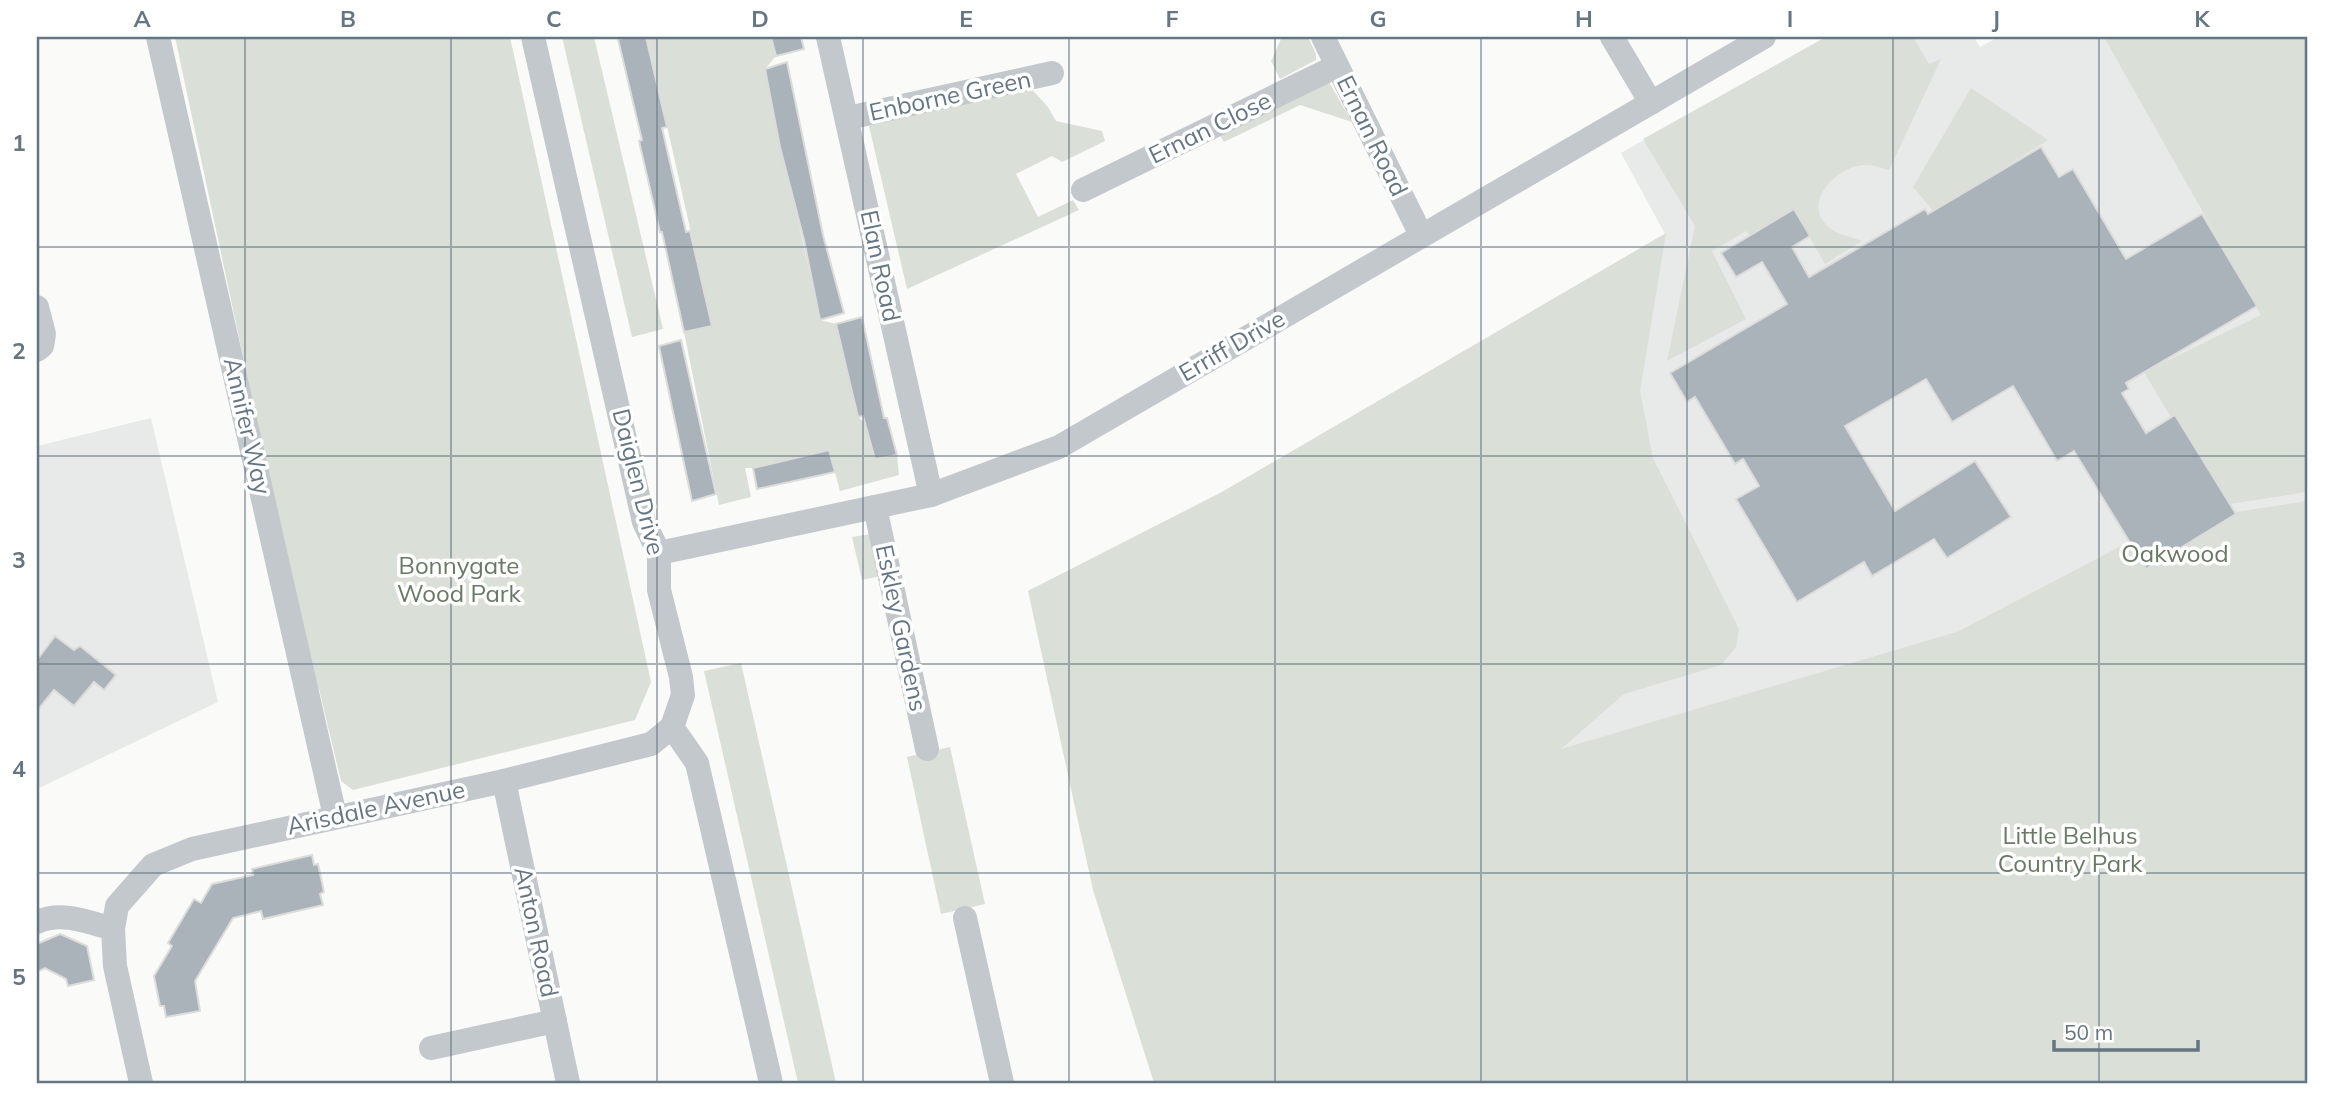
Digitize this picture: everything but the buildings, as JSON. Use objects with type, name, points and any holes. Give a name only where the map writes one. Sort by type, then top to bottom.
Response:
[{"type":"street","name":"Annifer Way","points":[[158,37],[335,816]]},
{"type":"street","name":"Daiglen Drive","points":[[533,37],[644,522],[659,553],[659,590],[683,695],[672,727]]},
{"type":"street","name":"Elan Road","points":[[828,37],[930,495]]},
{"type":"street","name":"Ernan Road","points":[[1323,37],[1421,235]]},
{"type":"street","points":[[1612,37],[1651,103]]},
{"type":"street","name":"Erriff Drive","points":[[659,553],[930,495],[1059,447],[1764,37]]},
{"type":"street","name":"Ernan Close","points":[[1083,190],[1337,66]]},
{"type":"street","name":"Enborne Green","points":[[848,118],[1052,74]]},
{"type":"street","points":[[37,307],[44,334],[42,346],[37,350]]},
{"type":"street","name":"Eskley Gardens","points":[[875,507],[927,749]]},
{"type":"street","name":"Arisdale Avenue","points":[[141,1083],[115,966],[113,929],[117,906],[153,865],[192,849],[504,781],[651,744],[672,727]]},
{"type":"street","points":[[672,727],[697,763],[771,1083]]},
{"type":"street","name":"Anton Road","points":[[504,781],[568,1083]]},
{"type":"street","points":[[37,922],[48,917],[67,917],[113,929]]},
{"type":"street","points":[[965,918],[1002,1083]]},
{"type":"street","points":[[430,1048],[555,1021]]},
{"type":"shaded area","points":[[1826,37],[1974,37],[1980,47],[1998,37],[2307,37],[2307,531],[2151,574],[1559,750],[1028,591],[1222,492],[1665,234],[1621,153]]},
{"type":"shaded area","points":[[151,418],[218,702],[37,789],[37,446]]},
{"type":"green space","name":"Bonnygate Wood Park","points":[[175,37],[510,37],[651,682],[635,720],[353,790],[341,781],[319,689],[314,690]]},
{"type":"green space","points":[[562,37],[594,37],[663,329],[632,337]]},
{"type":"green space","points":[[647,37],[771,37],[776,56],[765,69],[820,320],[836,324],[858,417],[865,423],[875,458],[897,455],[899,475],[840,491],[829,450],[745,468],[751,497],[719,505],[684,332],[712,326]]},
{"type":"green space","points":[[1282,37],[1308,37],[1316,60],[1280,79],[1271,61]]},
{"type":"green space","points":[[1826,37],[1913,37],[1929,64],[1941,59],[1889,170],[1870,165],[1856,166],[1834,178],[1820,197],[1818,208],[1821,218],[1830,228],[1862,241],[1825,264],[1794,210],[1750,235],[1746,231],[1712,251],[1746,319],[1667,361],[1695,226],[1643,139]]},
{"type":"green space","points":[[2104,37],[2307,37],[2307,492],[2223,505],[2144,372],[2261,315]]},
{"type":"green space","points":[[1325,75],[1352,122],[1300,105],[1224,142],[1216,129]]},
{"type":"green space","points":[[1027,84],[1048,107],[1056,121],[1102,131],[1105,141],[1062,162],[1052,156],[1016,174],[1038,217],[1073,200],[1079,210],[907,289],[869,126]]},
{"type":"green space","points":[[1971,88],[2048,140],[1934,212],[1913,187]]},
{"type":"green space","name":"Little Belhus Country Park","points":[[1666,233],[1640,391],[1653,458],[1739,629],[1736,647],[1721,665],[1624,694],[1561,749],[1959,631],[2165,523],[2307,501],[2307,1083],[1154,1083],[1093,890],[1028,591],[1222,492]]},
{"type":"green space","points":[[871,534],[881,576],[862,580],[852,537]]},
{"type":"green space","points":[[741,663],[836,1083],[798,1083],[704,671]]},
{"type":"green space","points":[[950,747],[985,904],[941,914],[907,757]]},
{"type":"park label","name":"Oakwood","points":[[2175,554]]}]
